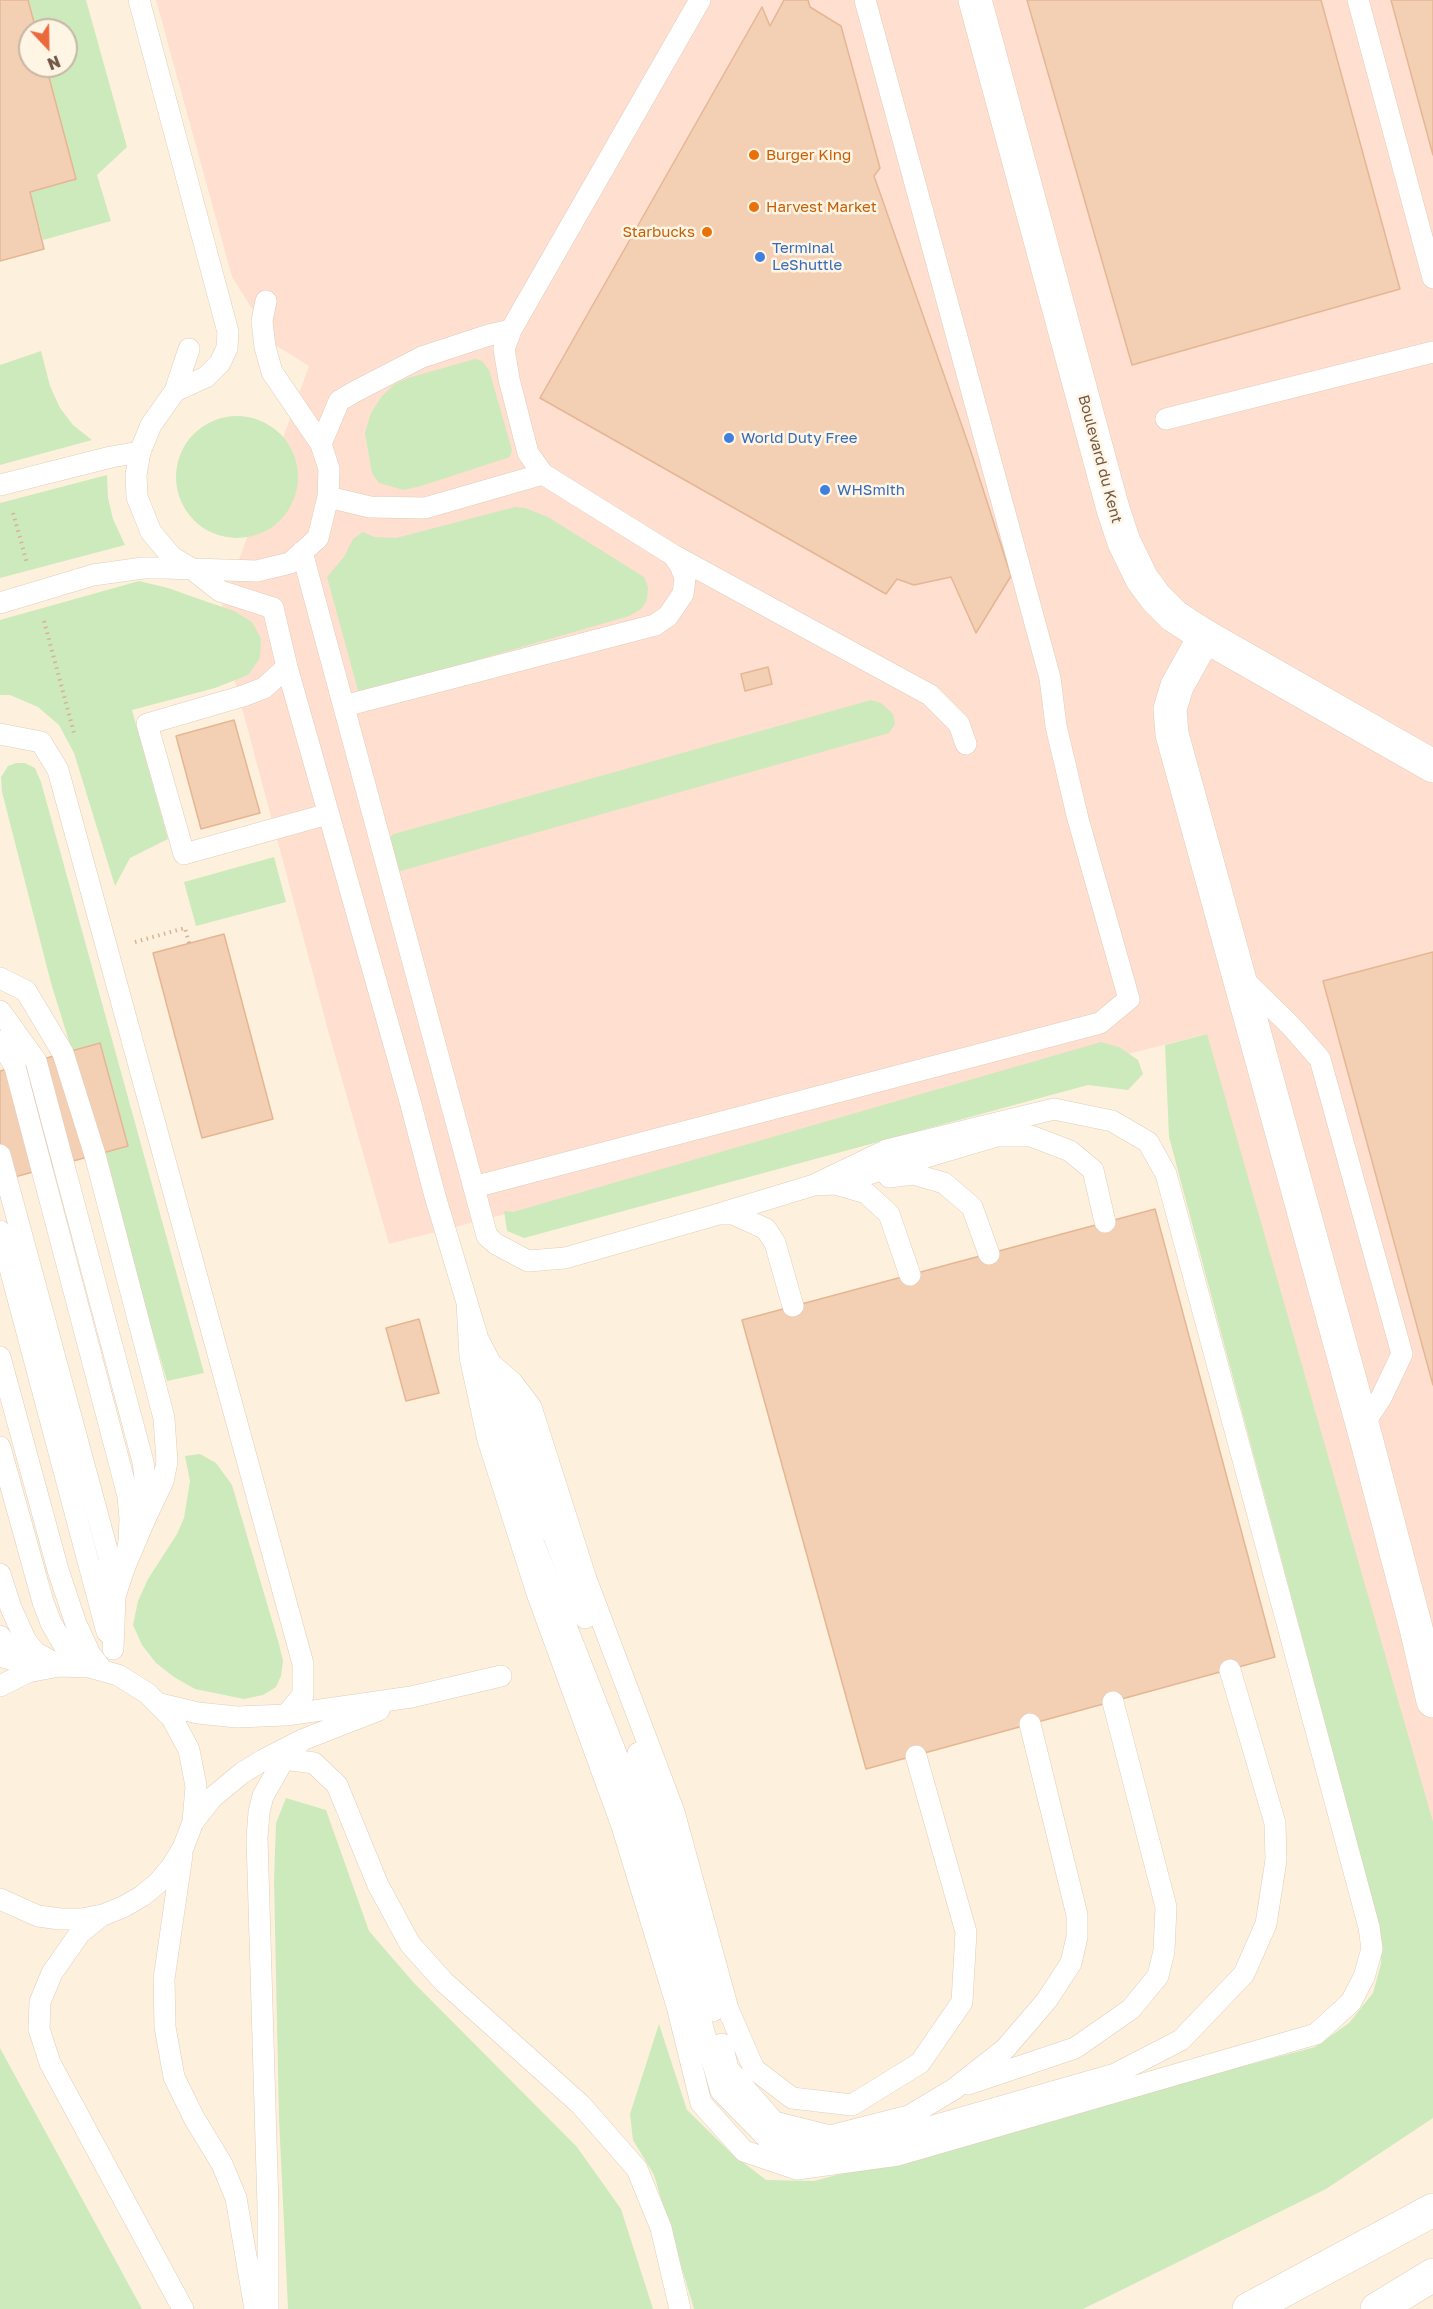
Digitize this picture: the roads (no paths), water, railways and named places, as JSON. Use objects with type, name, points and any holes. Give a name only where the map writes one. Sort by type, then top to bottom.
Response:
[{"type":"street","name":"Boulevard du Kent","points":[[975,0],[1113,509],[1124,542],[1142,579],[1156,598],[1174,616],[1205,636],[1433,766]]},
{"type":"street","points":[[1205,636],[1177,686],[1170,709],[1172,734],[1365,1432],[1433,1701]]},
{"type":"street","points":[[1349,2256],[1433,2192]]},
{"type":"street","points":[[1249,2309],[1433,2210]]},
{"type":"street","points":[[1377,2309],[1433,2275]]},
{"type":"lane","points":[[139,0],[228,332],[227,348],[220,363],[207,377],[175,391]]},
{"type":"lane","points":[[700,0],[511,330],[504,349],[509,379],[528,453],[543,474],[673,555],[930,695],[959,723],[966,744]]},
{"type":"lane","points":[[474,1187],[1100,1023],[1129,999],[1078,819],[1056,726],[1050,678],[865,0]]},
{"type":"lane","points":[[1358,0],[1433,278]]},
{"type":"lane","points":[[0,603],[93,575],[143,568],[256,571],[290,563],[318,538],[328,497],[329,469],[321,444],[272,372],[265,347],[262,321],[266,301]]},
{"type":"lane","points":[[321,444],[339,401],[422,357],[511,330]]},
{"type":"lane","points":[[189,349],[175,391],[151,425],[140,452],[136,475],[137,497],[151,532],[172,557],[192,569],[219,591],[273,608],[287,667],[534,1544],[623,1771],[685,1966],[721,2091],[770,2141],[831,2155],[1115,2074],[1181,2040],[1244,1974],[1266,1924],[1276,1860],[1275,1823],[1230,1670]]},
{"type":"lane","points":[[1166,419],[1433,352]]},
{"type":"lane","points":[[0,485],[140,452]]},
{"type":"lane","points":[[328,497],[370,507],[425,508],[543,474]]},
{"type":"lane","points":[[302,552],[474,1187],[488,1236],[496,1244],[528,1261],[565,1258],[813,1185],[887,1150],[1054,1109],[1112,1121],[1148,1142],[1166,1174],[1369,1927],[1372,1949],[1364,1977],[1351,2002],[1316,2034],[898,2155],[797,2169],[744,2151],[701,2103],[677,2006],[622,1826],[538,1596],[488,1440],[470,1357],[467,1302]]},
{"type":"lane","points":[[344,706],[655,625],[668,616],[683,594],[685,578],[673,555]]},
{"type":"lane","points":[[287,667],[264,688],[147,724],[184,854],[328,814]]},
{"type":"lane","points":[[0,734],[41,742],[58,770],[303,1664],[303,1695],[286,1715]]},
{"type":"lane","points":[[1239,974],[1292,1027],[1320,1059],[1402,1354],[1365,1432]]},
{"type":"lane","points":[[0,978],[26,991],[63,1053],[95,1155],[164,1418],[167,1462],[163,1481],[125,1566],[115,1596]]},
{"type":"lane","points":[[0,1011],[36,1060],[143,1462],[147,1502],[145,1519]]},
{"type":"lane","points":[[0,1041],[15,1067],[122,1471],[130,1519],[125,1566]]},
{"type":"lane","points":[[835,1184],[997,1136],[1030,1136],[1070,1151],[1093,1170],[1105,1222]]},
{"type":"lane","points":[[0,1155],[105,1539],[115,1596],[114,1649]]},
{"type":"lane","points":[[813,1185],[913,1174],[944,1183],[972,1207],[989,1254]]},
{"type":"lane","points":[[835,1184],[867,1193],[889,1214],[910,1275]]},
{"type":"lane","points":[[719,1214],[733,1214],[766,1229],[774,1243],[793,1306]]},
{"type":"lane","points":[[0,1231],[91,1573],[114,1649],[133,1683]]},
{"type":"lane","points":[[477,1339],[517,1410],[542,1505],[637,1752],[686,1911],[728,2069],[774,2122],[830,2136],[909,2115],[954,2089],[1005,2049],[1047,2000],[1071,1963],[1077,1937],[1077,1915],[1030,1724]]},
{"type":"lane","points":[[0,1357],[58,1570],[76,1624],[90,1654],[102,1670]]},
{"type":"lane","points":[[491,1364],[512,1382],[531,1407],[586,1579],[674,1812],[728,2009],[754,2069],[792,2098],[852,2105],[920,2063],[963,2002],[966,1932],[916,1756]]},
{"type":"lane","points":[[0,1447],[43,1602],[51,1623],[59,1667]]},
{"type":"lane","points":[[0,1574],[11,1608],[26,1641],[35,1652],[59,1667]]},
{"type":"lane","points":[[0,1636],[7,1672],[59,1667],[102,1670],[133,1683],[160,1704],[181,1733],[189,1750],[196,1786],[193,1822],[183,1848],[158,1883],[123,1907],[103,1915],[81,1919],[49,1917],[18,1909],[0,1899]]},
{"type":"lane","points":[[160,1704],[198,1713],[237,1717],[286,1715],[411,1698],[501,1676]]},
{"type":"lane","points":[[193,1822],[213,1797],[242,1773],[302,1740],[411,1698]]},
{"type":"lane","points":[[954,2089],[1075,2048],[1131,2009],[1158,1976],[1164,1951],[1166,1907],[1113,1702]]},
{"type":"lane","points":[[268,2309],[268,2207],[257,1839],[263,1796],[284,1759],[302,1740]]},
{"type":"lane","points":[[284,1759],[314,1762],[337,1785],[378,1885],[410,1944],[444,1982],[581,2104],[638,2169],[661,2228],[680,2309]]},
{"type":"lane","points":[[183,1848],[164,1979],[165,2027],[174,2077],[194,2118],[222,2164],[233,2190],[255,2309]]},
{"type":"lane","points":[[103,1915],[80,1933],[60,1959],[40,2002],[39,2029],[50,2063],[183,2309]]},
{"type":"place","name":"Burger King","points":[[754,155]]},
{"type":"place","name":"Harvest Market","points":[[754,207]]},
{"type":"place","name":"Starbucks","points":[[707,232]]},
{"type":"place","name":"Terminal LeShuttle","points":[[760,257]]},
{"type":"place","name":"World Duty Free","points":[[729,438]]},
{"type":"place","name":"WHSmith","points":[[825,490]]}]
